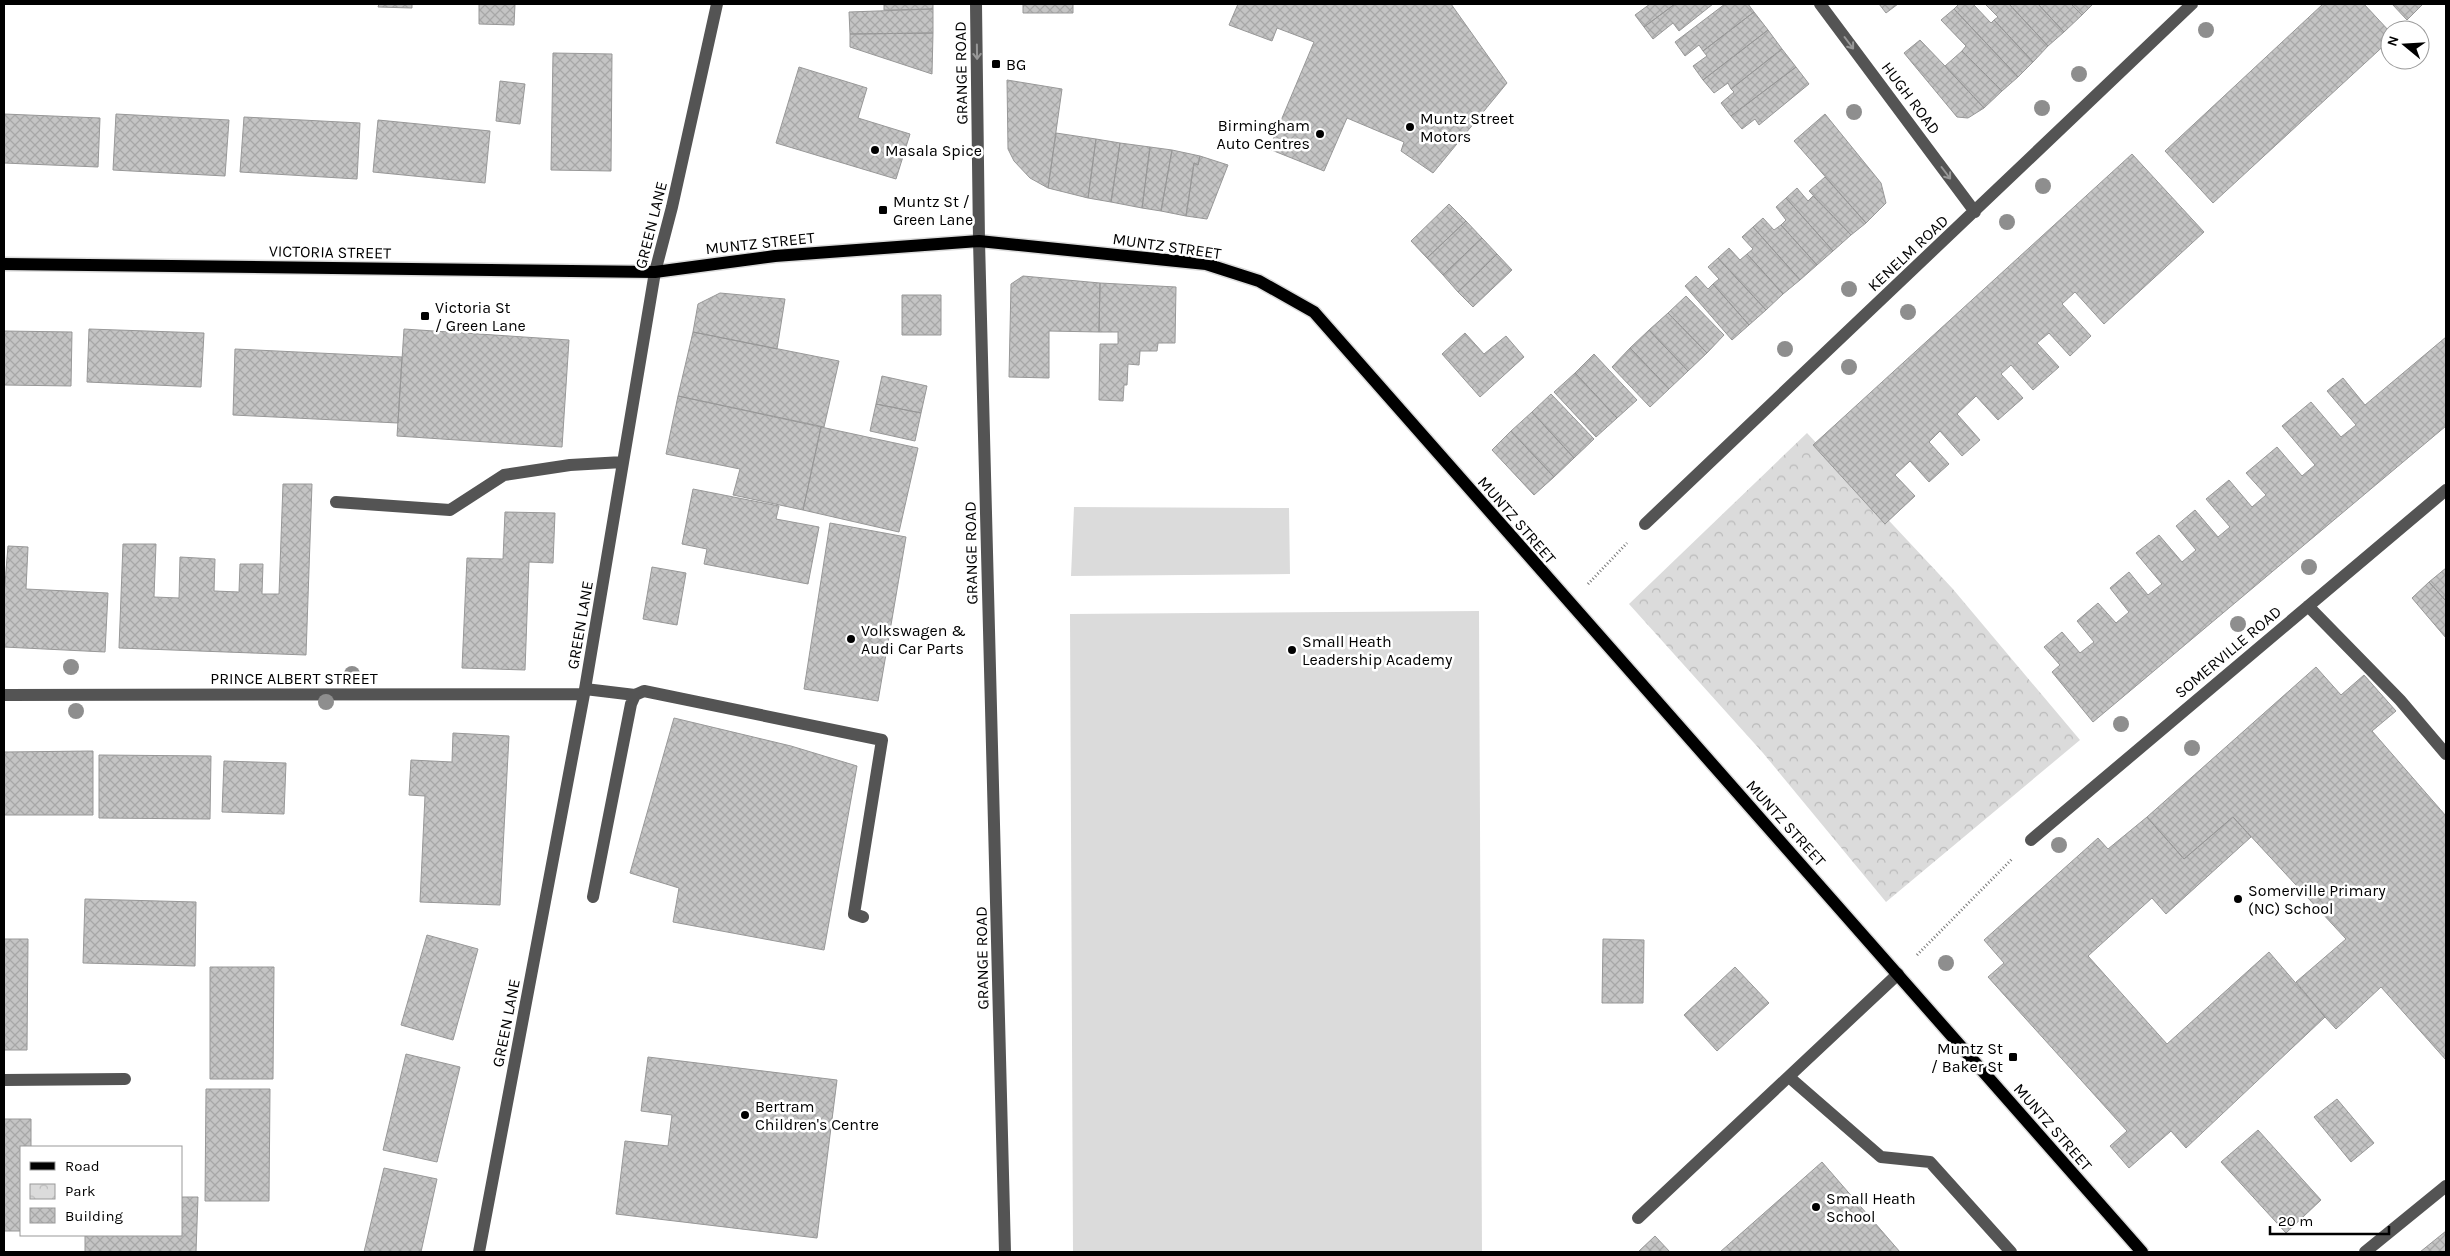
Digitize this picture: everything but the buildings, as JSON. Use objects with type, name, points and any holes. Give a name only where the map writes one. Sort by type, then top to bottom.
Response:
[{"type":"main road","name":"MUNTZ STREET","points":[[655,272],[774,256],[979,241],[1206,264],[1259,280],[1314,312],[2142,1252]]},
{"type":"main road","name":"VICTORIA STREET","points":[[4,264],[655,272]]},
{"type":"street","name":"GREEN LANE","points":[[478,1252],[585,692],[655,272],[672,207],[717,4]]},
{"type":"street","name":"GRANGE ROAD","points":[[976,4],[979,241],[1006,1252]]},
{"type":"street","name":"HUGH ROAD","points":[[1820,4],[1975,212]]},
{"type":"street","name":"KENELM ROAD","points":[[1645,524],[2192,4]]},
{"type":"street","points":[[336,502],[450,510],[504,475],[570,465],[624,462]]},
{"type":"street","name":"SOMERVILLE ROAD","points":[[2031,840],[2446,490]]},
{"type":"street","points":[[2308,606],[2400,700],[2446,754]]},
{"type":"street","name":"PRINCE ALBERT STREET","points":[[4,695],[585,692],[635,695],[644,691],[658,692],[882,740],[874,832],[854,914],[863,917]]},
{"type":"street","points":[[593,897],[635,695]]},
{"type":"street","points":[[1638,1218],[1898,974]]},
{"type":"street","points":[[1789,1077],[1881,1157],[1930,1162],[2011,1252]]},
{"type":"street","points":[[4,1080],[125,1079]]},
{"type":"street","points":[[2364,1252],[2446,1186]]},
{"type":"path","points":[[1570,604],[1645,524]]},
{"type":"path","points":[[1898,974],[2031,840]]},
{"type":"green space","points":[[1807,433],[1952,588],[2080,740],[1886,902],[1763,753],[1629,604]]},
{"type":"green space","points":[[1074,507],[1289,508],[1290,574],[1071,576]]},
{"type":"green space","points":[[1479,611],[1482,1252],[1073,1252],[1070,614]]},
{"type":"place","name":"BG","points":[[996,64]]},
{"type":"place","name":"Muntz Street Motors","points":[[1410,127]]},
{"type":"place","name":"Birmingham Auto Centres","points":[[1320,134]]},
{"type":"place","name":"Masala Spice","points":[[875,150]]},
{"type":"place","name":"Muntz St / Green Lane","points":[[883,210]]},
{"type":"place","name":"Victoria St / Green Lane","points":[[425,316]]},
{"type":"place","name":"Volkswagen & Audi Car Parts","points":[[851,639]]},
{"type":"place","name":"Small Heath Leadership Academy","points":[[1292,650]]},
{"type":"place","name":"Somerville Primary (NC) School","points":[[2238,899]]},
{"type":"place","name":"Muntz St / Baker St","points":[[2013,1057]]},
{"type":"place","name":"Bertram Children's Centre","points":[[745,1115]]},
{"type":"place","name":"Small Heath School","points":[[1816,1207]]}]
